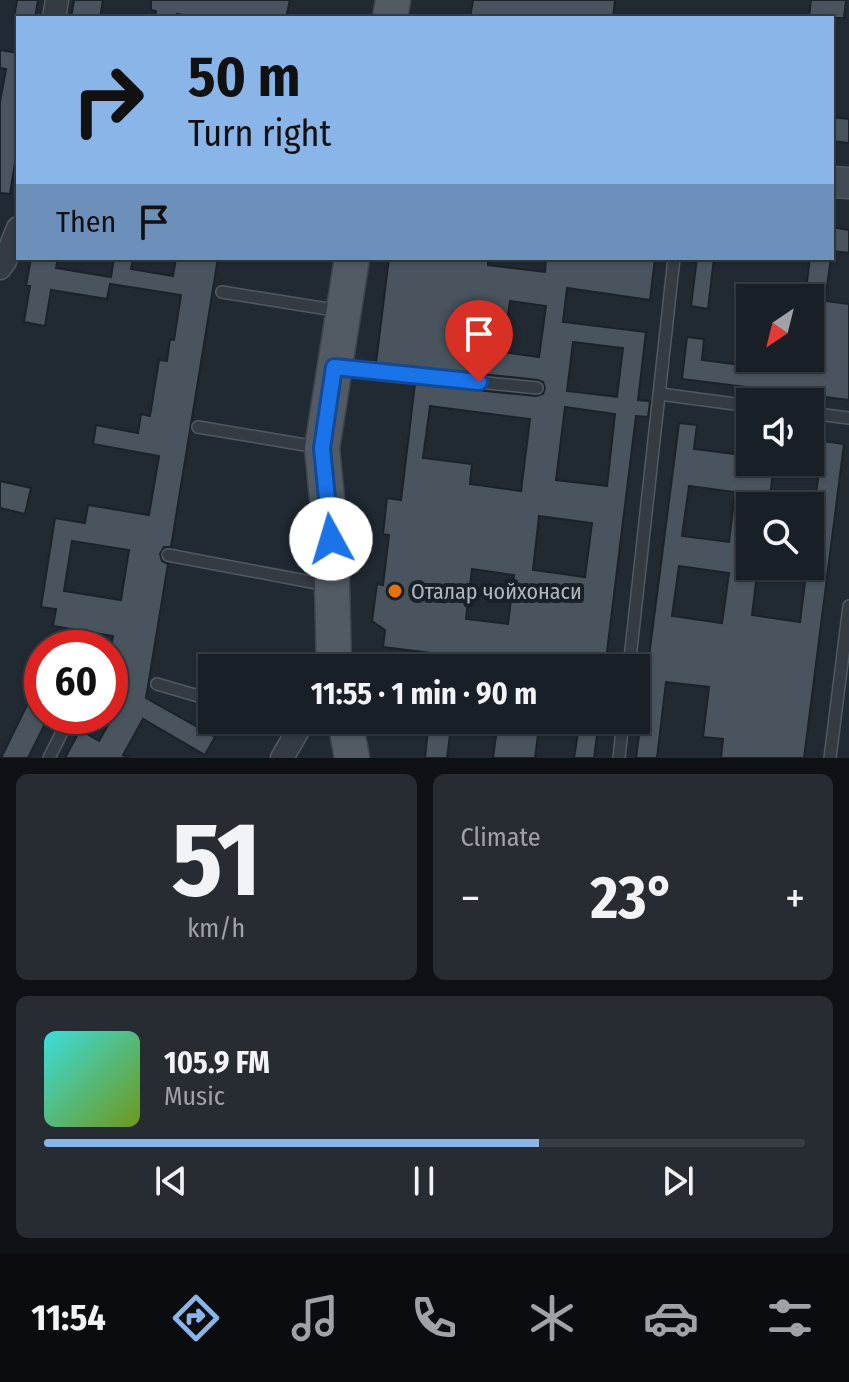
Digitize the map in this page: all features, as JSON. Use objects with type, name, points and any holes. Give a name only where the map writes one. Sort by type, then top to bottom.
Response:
[{"type":"main road","points":[[334,654],[331,539],[322,448],[352,260]]},
{"type":"main road","points":[[348,734],[352,758]]},
{"type":"street","points":[[0,268],[16,233]]},
{"type":"street","points":[[282,758],[292,734]]},
{"type":"lane","points":[[631,654],[674,260]]},
{"type":"lane","points":[[222,292],[344,312]]},
{"type":"lane","points":[[334,367],[537,388]]},
{"type":"lane","points":[[660,394],[736,404]]},
{"type":"lane","points":[[824,415],[849,418]]},
{"type":"lane","points":[[198,427],[322,448]]},
{"type":"lane","points":[[168,555],[332,586]]},
{"type":"lane","points":[[830,758],[849,606]]},
{"type":"lane","points":[[157,684],[198,696]]},
{"type":"lane","points":[[49,758],[61,734]]},
{"type":"lane","points":[[619,758],[622,734]]},
{"type":"building","points":[[17,0],[38,0],[35,16],[14,18]]},
{"type":"building","points":[[74,0],[103,0],[100,16],[71,16]]},
{"type":"building","points":[[151,0],[290,0],[286,16],[155,16],[156,11],[151,10]]},
{"type":"building","points":[[473,0],[615,0],[613,16],[470,16]]},
{"type":"building","points":[[811,0],[846,0],[844,18],[809,16]]},
{"type":"building","points":[[0,50],[16,53],[16,156],[10,194],[0,193],[0,102],[6,69],[0,68]]},
{"type":"building","points":[[834,117],[849,119],[849,143],[834,141]]},
{"type":"building","points":[[834,227],[849,230],[849,253],[834,251]]},
{"type":"building","points":[[31,260],[58,260],[56,268],[111,277],[114,260],[133,260],[131,269],[173,276],[176,260],[218,260],[171,547],[164,547],[160,554],[162,561],[168,564],[146,698],[198,727],[198,734],[215,737],[205,755],[143,719],[123,755],[129,758],[65,758],[78,734],[87,734],[99,741],[103,734],[128,734],[128,630],[77,630],[53,626],[56,609],[41,607],[55,518],[85,523],[88,505],[149,515],[159,456],[93,444],[96,425],[138,433],[141,414],[150,416],[159,360],[167,361],[170,339],[174,340],[181,295],[110,284],[107,299],[51,290],[45,326],[24,322]],"holes":[[[72,541],[129,550],[121,600],[64,591]]]},
{"type":"building","points":[[389,260],[488,260],[488,265],[545,272],[546,260],[655,260],[650,300],[567,288],[563,322],[646,332],[638,400],[650,401],[648,417],[636,416],[607,654],[432,654],[383,647],[385,630],[372,621],[377,584],[383,585],[389,535],[383,534],[387,498],[401,500],[415,384],[536,396],[543,394],[543,382],[376,363]],"holes":[[[510,301],[546,306],[539,357],[503,352]],[[573,342],[623,348],[617,397],[567,391]],[[430,406],[530,419],[521,491],[470,484],[472,464],[423,458]],[[565,407],[615,414],[607,486],[556,480]],[[539,516],[592,523],[585,577],[533,570]],[[472,569],[514,575],[508,624],[466,619]]]},
{"type":"building","points":[[697,260],[714,260],[708,309],[691,306]]},
{"type":"building","points":[[810,260],[831,260],[825,301],[849,304],[849,400],[824,397],[824,388],[754,388],[682,379],[687,337],[704,339],[702,360],[736,365],[736,372],[824,372],[824,284],[807,284]]},
{"type":"building","points":[[679,423],[697,425],[694,449],[736,454],[736,476],[772,476],[771,492],[736,492],[736,580],[756,580],[752,615],[800,622],[805,580],[824,580],[824,492],[816,492],[818,476],[824,476],[824,441],[844,444],[804,758],[721,758],[723,739],[703,737],[709,687],[666,682],[657,758],[636,758],[639,734],[650,734],[649,654]],"holes":[[[689,486],[735,492],[729,542],[682,536]],[[679,566],[729,573],[722,623],[672,616]]]},
{"type":"building","points":[[0,481],[31,488],[25,514],[0,508]]},
{"type":"building","points":[[24,711],[24,734],[40,734],[28,758],[1,758]]},
{"type":"building","points":[[428,734],[450,734],[447,758],[425,758]]},
{"type":"building","points":[[483,734],[538,734],[535,758],[493,758],[496,736]]},
{"type":"building","points":[[578,734],[597,734],[594,758],[574,758]]},
{"type":"place","name":"Оталар чойхонаси","points":[[395,591]]},
{"type":"route","points":[[331,539],[322,448],[334,367],[479,382]]}]
